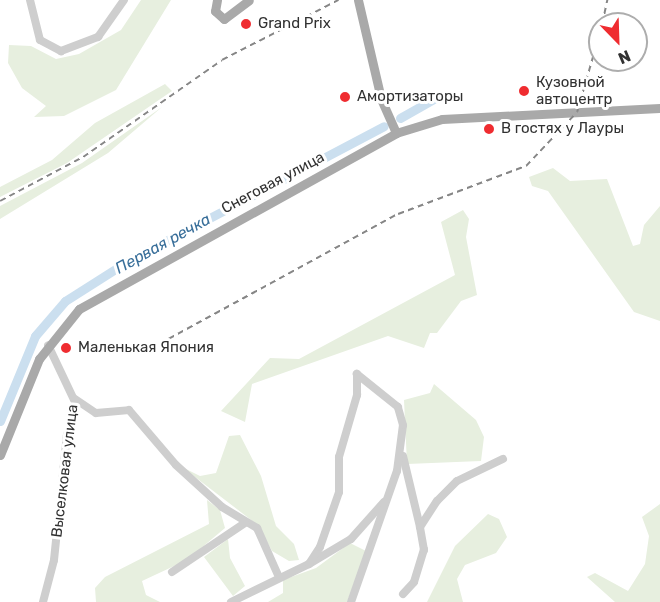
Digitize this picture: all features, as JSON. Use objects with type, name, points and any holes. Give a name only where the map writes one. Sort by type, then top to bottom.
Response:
[{"type":"main road","points":[[217,0],[215,11],[224,19],[249,0]]},
{"type":"main road","points":[[358,0],[383,105],[396,132]]},
{"type":"main road","name":"Снеговая улица","points":[[0,455],[48,345],[90,300],[396,132],[442,119],[660,108]]},
{"type":"street","points":[[30,0],[40,40],[61,51],[98,37],[124,0]]},
{"type":"street","name":"Выселковая улица","points":[[43,602],[54,560],[75,399],[48,345]]},
{"type":"street","points":[[309,564],[324,540],[339,492],[339,457],[357,395],[357,374],[398,406],[401,453],[424,550],[414,582],[403,594]]},
{"type":"street","points":[[75,399],[96,413],[129,410],[176,465],[245,523],[257,528],[278,575]]},
{"type":"street","points":[[351,602],[401,453]]},
{"type":"street","points":[[420,527],[452,485],[503,459]]},
{"type":"street","points":[[231,602],[278,575],[309,564],[351,539],[385,501]]},
{"type":"street","points":[[172,572],[245,523]]},
{"type":"green space","points":[[141,0],[171,0],[116,90],[64,116],[34,117],[46,106],[22,88],[8,63],[9,45],[31,46],[56,59],[79,54],[121,30]]},
{"type":"green space","points":[[165,84],[172,91],[67,163],[0,197],[0,187],[52,160],[95,123]]},
{"type":"green space","points":[[162,107],[108,153],[0,219],[0,206],[82,163]]},
{"type":"green space","points":[[553,168],[570,181],[607,179],[633,246],[640,244],[644,225],[660,206],[660,321],[634,312],[548,191],[532,186],[529,177]]},
{"type":"green space","points":[[463,210],[469,219],[466,237],[477,295],[461,301],[437,333],[430,333],[424,348],[388,336],[252,384],[245,422],[221,411],[270,358],[299,359],[455,275],[441,222]]},
{"type":"green space","points":[[434,384],[476,420],[484,437],[481,461],[407,464],[404,400],[430,393]]},
{"type":"green space","points":[[240,435],[261,476],[276,526],[294,544],[299,560],[289,561],[272,551],[259,526],[182,467],[200,476],[216,473],[229,436]]},
{"type":"green space","points":[[207,500],[220,510],[225,528],[187,560],[142,581],[146,595],[160,602],[96,602],[95,588],[105,577],[209,524]]},
{"type":"green space","points":[[660,504],[660,602],[615,602],[587,577],[595,573],[628,591],[645,564],[649,536],[642,517]]},
{"type":"green space","points":[[488,514],[499,519],[507,537],[496,553],[465,565],[457,579],[463,602],[427,602],[455,546]]},
{"type":"green space","points":[[228,539],[230,558],[245,586],[233,596],[204,557]]},
{"type":"green space","points":[[350,543],[366,551],[347,602],[268,602],[283,593],[283,580],[316,568]]},
{"type":"waterway","name":"Первая речка","points":[[400,118],[439,96]]},
{"type":"waterway","name":"Первая речка","points":[[0,421],[35,336],[65,301],[128,261],[384,126]]},
{"type":"railway","points":[[0,201],[83,157],[222,60],[338,0]]},
{"type":"railway","points":[[604,12],[607,0]]},
{"type":"railway","points":[[150,349],[398,214],[526,166],[577,112],[588,72]]},
{"type":"place","name":"Grand Prix","points":[[246,24]]},
{"type":"place","name":"Кузовной автоцентр","points":[[524,91]]},
{"type":"place","name":"Амортизаторы","points":[[345,97]]},
{"type":"place","name":"В гостях у Лауры","points":[[489,129]]},
{"type":"place","name":"Маленькая Япония","points":[[66,348]]}]
